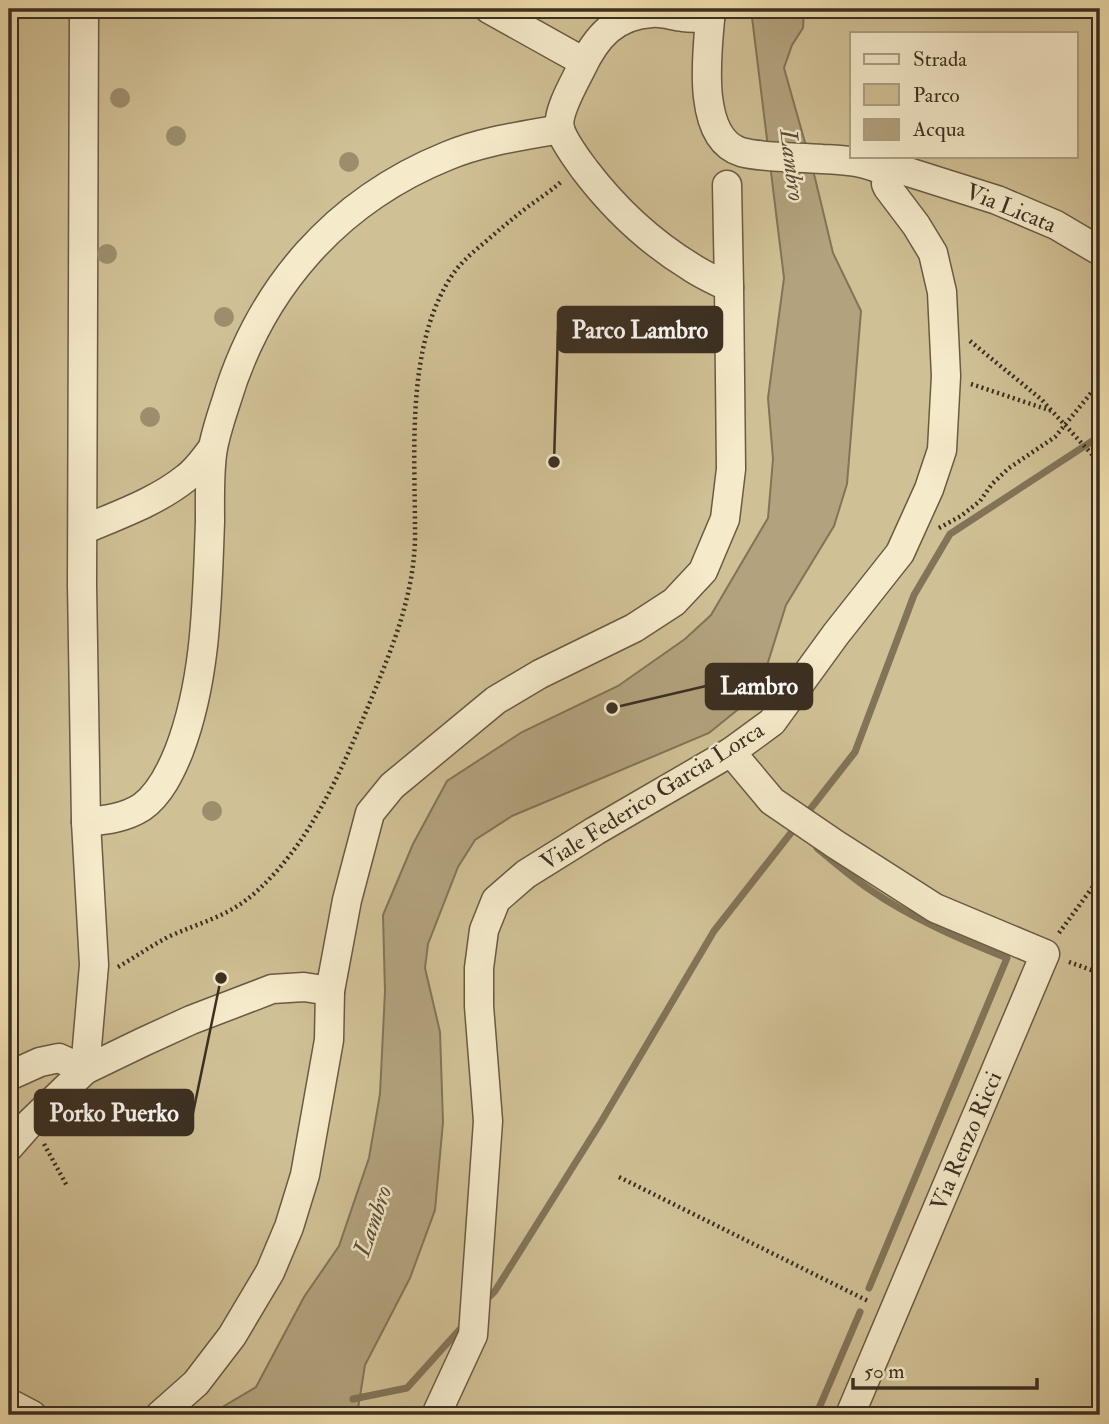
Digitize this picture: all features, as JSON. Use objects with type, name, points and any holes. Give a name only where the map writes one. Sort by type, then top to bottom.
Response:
[{"type":"street","points":[[84,9],[83,530],[86,822],[94,965],[85,1070]]},
{"type":"street","points":[[489,9],[584,62]]},
{"type":"street","points":[[710,13],[686,17],[653,13],[628,16],[605,31],[584,62],[559,120],[560,129],[576,159],[620,212],[690,267],[729,287]]},
{"type":"street","name":"Via Licata","points":[[710,13],[707,77],[710,113],[719,134],[732,148],[750,153],[855,162],[889,173],[902,170],[997,200],[1056,225],[1100,251]]},
{"type":"street","points":[[86,822],[122,816],[143,806],[152,798],[172,766],[186,731],[202,654],[207,595],[212,449],[235,373],[262,317],[285,280],[329,230],[359,205],[430,163],[488,143],[560,129]]},
{"type":"street","name":"Viale Federico Garcia Lorca","points":[[436,1415],[473,1335],[488,1121],[479,1006],[479,968],[484,930],[496,900],[526,874],[732,752],[772,722],[836,634],[900,553],[929,489],[942,450],[946,376],[942,292],[933,253],[888,188],[886,184],[889,173]]},
{"type":"street","points":[[160,1415],[197,1383],[232,1336],[270,1272],[289,1227],[305,1175],[329,1040],[330,991],[347,901],[370,813],[392,786],[496,700],[540,674],[634,628],[674,603],[703,571],[725,519],[731,469],[727,185]]},
{"type":"street","points":[[83,530],[146,503],[172,488],[194,471],[212,449]]},
{"type":"street","points":[[732,752],[772,801],[934,908],[1045,954]]},
{"type":"street","name":"Via Renzo Ricci","points":[[850,1415],[1045,954]]},
{"type":"street","points":[[9,1147],[85,1070],[191,1020],[272,989],[304,987],[330,991]]},
{"type":"street","points":[[9,1076],[40,1062],[59,1058],[85,1070]]},
{"type":"street","points":[[9,1403],[32,1415]]},
{"type":"path","points":[[92,979],[169,937],[217,918],[236,907],[257,892],[307,832],[334,783],[359,728],[393,645],[411,584],[415,558],[417,383],[436,306],[451,276],[465,259],[510,220],[557,186],[568,175],[576,159]]},
{"type":"path","points":[[944,319],[1042,400],[1100,463]]},
{"type":"path","points":[[946,376],[1052,411]]},
{"type":"path","points":[[939,528],[961,516],[980,501],[992,484],[1009,468],[1055,437],[1100,382]]},
{"type":"path","points":[[1100,877],[1045,954],[1100,973]]},
{"type":"path","points":[[31,1122],[67,1185]]},
{"type":"path","points":[[619,1177],[893,1314]]},
{"type":"green space","points":[[9,9],[1100,9],[1100,1415],[9,1415]]},
{"type":"water","points":[[751,9],[804,9],[803,28],[792,45],[784,68],[833,253],[861,311],[847,484],[834,526],[786,605],[764,675],[741,707],[709,733],[512,816],[475,840],[458,867],[428,944],[425,968],[440,1032],[443,1122],[435,1210],[410,1278],[365,1365],[357,1415],[209,1415],[256,1387],[304,1297],[339,1246],[369,1158],[380,1094],[385,991],[383,915],[413,844],[447,781],[522,732],[618,686],[685,639],[711,615],[768,518],[773,459],[768,398],[784,278]]},
{"type":"waterway","points":[[808,812],[855,752],[914,595],[950,534],[1100,436]]},
{"type":"waterway","points":[[487,1299],[495,1291],[601,1122],[714,931],[794,829],[797,832]]},
{"type":"waterway","points":[[817,848],[885,900],[919,919],[1007,958],[869,1288]]},
{"type":"waterway","points":[[816,1415],[860,1312]]},
{"type":"waterway","points":[[353,1399],[407,1388],[461,1328]]},
{"type":"place","name":"Parco Lambro","points":[[554,462]]},
{"type":"place","name":"Lambro","points":[[612,708]]},
{"type":"place","name":"Porko Puerko","points":[[221,978]]}]
